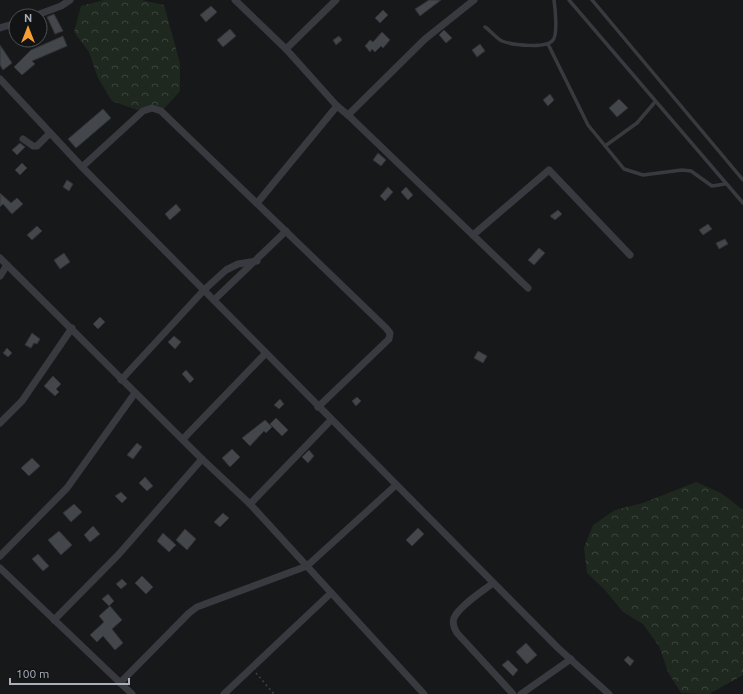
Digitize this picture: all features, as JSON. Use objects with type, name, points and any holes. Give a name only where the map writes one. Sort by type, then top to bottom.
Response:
[{"type":"street","points":[[48,8],[58,3],[70,0]]},
{"type":"street","points":[[235,0],[286,49],[337,106],[528,288]]},
{"type":"street","points":[[286,49],[336,0]]},
{"type":"street","points":[[348,115],[426,39],[474,0]]},
{"type":"street","points":[[0,79],[82,167],[492,583],[558,648],[610,694]]},
{"type":"street","points":[[258,202],[337,106]]},
{"type":"street","points":[[82,167],[143,111],[152,108],[162,112],[258,202],[390,333],[389,339],[318,407]]},
{"type":"street","points":[[23,139],[33,146],[37,146],[50,133]]},
{"type":"street","points":[[473,235],[549,170],[630,255]]},
{"type":"street","points":[[214,300],[257,261],[286,231]]},
{"type":"street","points":[[0,258],[72,328],[121,380],[250,504],[424,694]]},
{"type":"street","points":[[121,380],[204,290],[226,270],[238,264],[257,261]]},
{"type":"street","points":[[0,276],[7,265]]},
{"type":"street","points":[[0,423],[22,401],[72,328]]},
{"type":"street","points":[[183,439],[265,354]]},
{"type":"street","points":[[0,556],[67,488],[135,393]]},
{"type":"street","points":[[250,504],[331,420]]},
{"type":"street","points":[[54,620],[119,554],[202,459]]},
{"type":"street","points":[[120,683],[189,613],[197,607],[307,566],[396,485]]},
{"type":"street","points":[[0,568],[132,694]]},
{"type":"street","points":[[492,583],[459,611],[454,618],[453,625],[457,633],[513,694]]},
{"type":"street","points":[[224,694],[331,593]]},
{"type":"street","points":[[521,694],[571,659]]},
{"type":"lane","points":[[485,27],[501,40],[514,44],[548,44],[553,41],[555,35],[554,0]]},
{"type":"lane","points":[[569,0],[725,184],[743,203]]},
{"type":"lane","points":[[592,0],[743,180]]},
{"type":"lane","points":[[548,44],[588,125],[624,169],[643,175],[682,170],[691,172],[712,186],[725,184]]},
{"type":"lane","points":[[605,146],[637,123],[656,102]]},
{"type":"path","points":[[251,668],[274,694]]},
{"type":"green space","points":[[104,0],[141,0],[164,5],[180,63],[180,91],[162,111],[137,110],[112,101],[98,78],[89,52],[74,32],[81,6]]},
{"type":"green space","points":[[696,482],[721,493],[743,510],[743,675],[709,694],[681,693],[668,672],[659,646],[643,624],[623,612],[605,590],[587,573],[584,548],[593,525],[615,510],[643,503]]},
{"type":"building","points":[[429,0],[441,0],[420,16],[415,9]]},
{"type":"building","points":[[211,6],[217,12],[206,22],[200,15]]},
{"type":"building","points":[[383,10],[388,15],[380,23],[375,18]]},
{"type":"building","points":[[54,14],[63,31],[55,34],[48,17]]},
{"type":"building","points":[[230,29],[236,36],[223,47],[217,40]]},
{"type":"building","points":[[444,30],[452,38],[446,43],[439,35]]},
{"type":"building","points":[[382,32],[390,40],[383,48],[381,46],[375,52],[372,49],[370,52],[365,46],[370,40],[373,42]]},
{"type":"building","points":[[63,36],[67,46],[32,61],[35,64],[22,75],[14,67],[31,50],[36,48],[48,48],[48,43]]},
{"type":"building","points":[[339,36],[342,40],[336,45],[333,40]]},
{"type":"building","points":[[480,44],[485,51],[477,57],[472,50]]},
{"type":"building","points":[[0,45],[12,63],[3,70],[0,65]]},
{"type":"building","points":[[550,94],[554,100],[548,106],[543,100]]},
{"type":"building","points":[[619,99],[628,108],[617,117],[609,108]]},
{"type":"building","points":[[103,109],[111,118],[76,148],[68,139]]},
{"type":"building","points":[[20,143],[25,147],[17,155],[12,150]]},
{"type":"building","points":[[378,153],[386,160],[381,166],[373,160]]},
{"type":"building","points":[[22,163],[27,168],[20,175],[15,170]]},
{"type":"building","points":[[67,180],[73,184],[69,191],[63,187]]},
{"type":"building","points":[[388,187],[393,192],[385,201],[380,196]]},
{"type":"building","points":[[406,187],[413,195],[408,200],[401,192]]},
{"type":"building","points":[[0,193],[11,203],[17,198],[23,204],[12,214],[3,204],[0,207]]},
{"type":"building","points":[[176,204],[181,210],[170,220],[165,214]]},
{"type":"building","points":[[558,210],[562,214],[555,220],[550,216]]},
{"type":"building","points":[[708,224],[712,229],[703,235],[699,230]]},
{"type":"building","points":[[37,226],[42,231],[32,240],[27,235]]},
{"type":"building","points":[[725,239],[728,244],[719,249],[716,243]]},
{"type":"building","points":[[539,248],[545,253],[534,265],[528,260]]},
{"type":"building","points":[[64,253],[70,262],[60,269],[54,260]]},
{"type":"building","points":[[100,317],[105,322],[98,329],[93,324]]},
{"type":"building","points":[[32,333],[40,339],[37,344],[34,343],[31,348],[25,345]]},
{"type":"building","points":[[174,336],[181,342],[175,349],[168,342]]},
{"type":"building","points":[[7,348],[12,353],[8,357],[3,353]]},
{"type":"building","points":[[478,351],[487,356],[483,363],[474,358]]},
{"type":"building","points":[[186,370],[194,379],[190,383],[182,374]]},
{"type":"building","points":[[53,376],[61,384],[56,389],[59,392],[55,396],[44,386]]},
{"type":"building","points":[[357,397],[361,401],[356,406],[352,401]]},
{"type":"building","points":[[280,399],[284,404],[279,409],[274,405]]},
{"type":"building","points":[[276,418],[288,430],[282,436],[270,424]]},
{"type":"building","points":[[265,420],[272,427],[266,433],[264,431],[250,446],[242,438]]},
{"type":"building","points":[[137,443],[142,447],[133,459],[127,455]]},
{"type":"building","points":[[232,449],[240,457],[230,467],[222,458]]},
{"type":"building","points":[[309,450],[314,456],[308,463],[302,457]]},
{"type":"building","points":[[32,458],[40,466],[29,476],[21,468]]},
{"type":"building","points":[[145,477],[153,486],[147,491],[139,483]]},
{"type":"building","points":[[121,492],[127,498],[122,503],[115,496]]},
{"type":"building","points":[[74,504],[82,512],[71,522],[63,513]]},
{"type":"building","points":[[223,513],[229,518],[220,527],[214,522]]},
{"type":"building","points":[[93,526],[100,534],[90,542],[84,535]]},
{"type":"building","points":[[418,528],[424,534],[412,546],[406,540]]},
{"type":"building","points":[[185,529],[196,539],[187,550],[176,540]]},
{"type":"building","points":[[59,531],[72,545],[61,555],[48,540]]},
{"type":"building","points":[[163,533],[176,545],[169,552],[157,541]]},
{"type":"building","points":[[38,554],[49,566],[43,571],[32,559]]},
{"type":"building","points":[[142,576],[153,587],[146,594],[135,583]]},
{"type":"building","points":[[122,579],[127,584],[121,589],[116,584]]},
{"type":"building","points":[[108,594],[114,601],[109,606],[102,599]]},
{"type":"building","points":[[110,606],[122,620],[112,629],[123,643],[115,650],[103,636],[97,642],[90,635],[104,622],[99,616]]},
{"type":"building","points":[[526,643],[537,655],[527,664],[516,652]]},
{"type":"building","points":[[628,656],[634,661],[630,666],[624,660]]},
{"type":"building","points":[[508,660],[518,670],[513,676],[502,665]]}]
